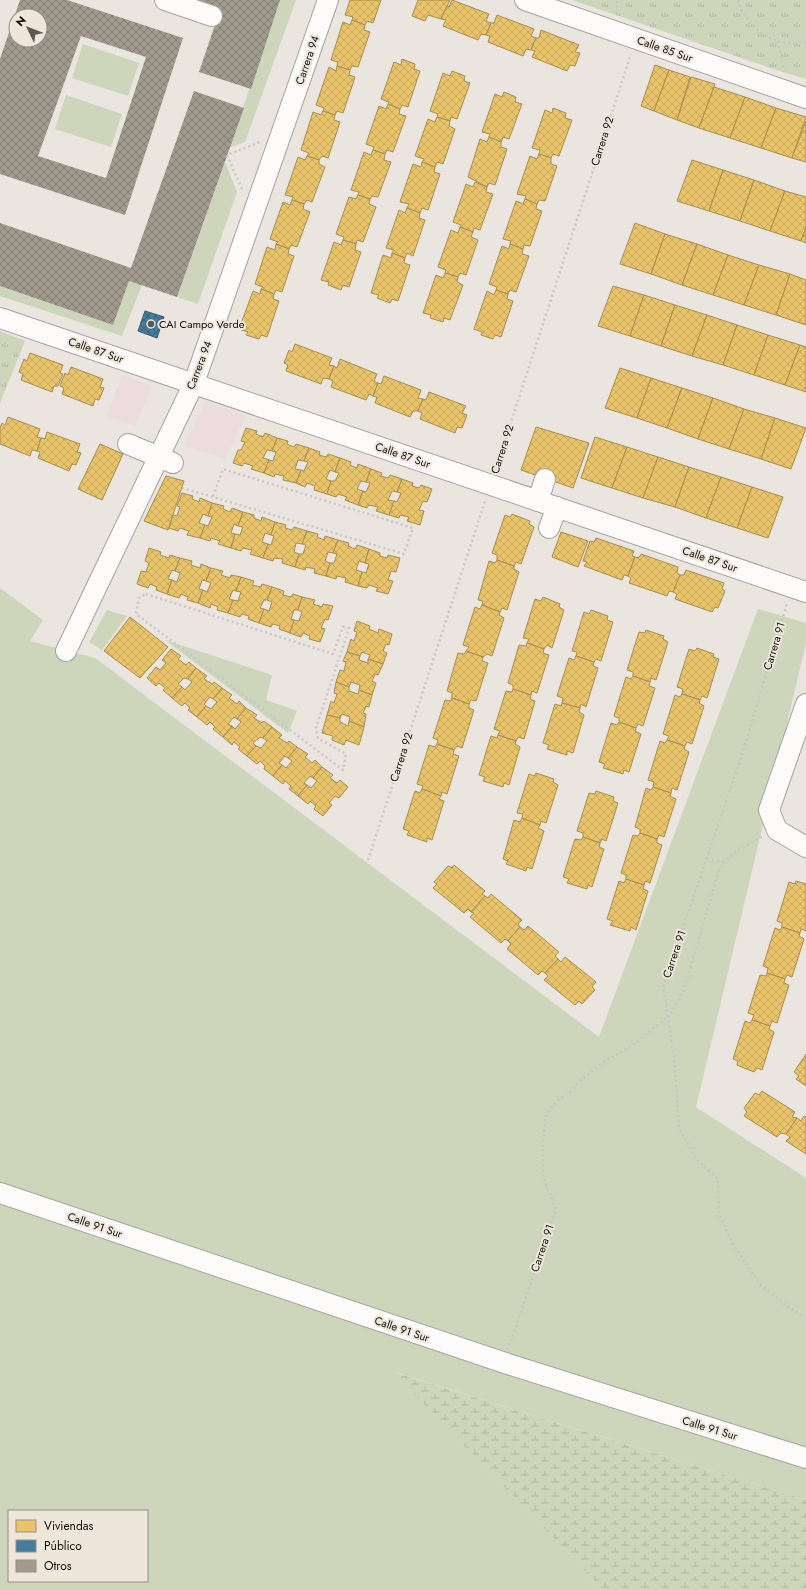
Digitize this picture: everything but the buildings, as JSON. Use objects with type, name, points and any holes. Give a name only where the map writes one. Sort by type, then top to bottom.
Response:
[{"type":"street","points":[[165,0],[212,16]]},
{"type":"street","name":"Carrera 94","points":[[66,651],[166,459],[328,0]]},
{"type":"street","name":"Calle 85 Sur","points":[[525,0],[797,95]]},
{"type":"street","name":"Calle 87 Sur","points":[[0,318],[799,590]]},
{"type":"street","points":[[128,444],[166,459]]},
{"type":"street","points":[[538,501],[545,479]]},
{"type":"street","points":[[549,528],[556,507]]},
{"type":"street","points":[[806,704],[769,810],[777,830],[806,847]]},
{"type":"street","name":"Calle 91 Sur","points":[[0,1193],[508,1364],[806,1458]]},
{"type":"path","points":[[738,0],[740,9],[748,20],[762,33],[778,41],[806,42]]},
{"type":"path","name":"Carrera 92","points":[[368,860],[636,39]]},
{"type":"path","points":[[778,41],[797,95]]},
{"type":"path","points":[[244,191],[227,155],[261,141]]},
{"type":"path","points":[[182,488],[404,554],[413,528],[223,469],[214,497]]},
{"type":"path","name":"Carrera 91","points":[[508,1364],[508,1349],[556,1209],[543,1177],[543,1141],[546,1114],[557,1101],[570,1092],[582,1079],[605,1061],[632,1046],[668,1017],[662,986],[799,590]]},
{"type":"path","points":[[146,594],[333,654],[343,627],[349,628],[316,728],[318,738],[346,754],[343,770],[136,614],[139,598],[146,594]]},
{"type":"path","points":[[777,830],[746,846],[724,862],[714,885],[683,993],[668,1017],[674,1057],[678,1128],[696,1159],[718,1179],[720,1214],[732,1243],[761,1285],[789,1308],[806,1317]]},
{"type":"path","points":[[707,859],[724,862]]},
{"type":"shaded area","points":[[122,375],[152,386],[135,426],[107,416]]},
{"type":"shaded area","points":[[206,401],[246,416],[225,459],[183,446]]},
{"type":"green space","points":[[280,0],[296,0],[245,142],[229,148]]},
{"type":"green space","points":[[572,0],[806,0],[806,79],[782,72]]},
{"type":"green space","points":[[83,44],[139,63],[128,96],[72,78]]},
{"type":"green space","points":[[66,95],[122,114],[111,147],[55,129]]},
{"type":"green space","points":[[225,162],[237,192],[198,304],[177,297]]},
{"type":"green space","points":[[129,281],[142,285],[122,336],[0,296],[0,286],[113,325]]},
{"type":"green space","points":[[0,331],[25,341],[0,403]]},
{"type":"green space","points":[[0,588],[43,620],[30,641],[95,658],[599,1037],[758,609],[806,623],[806,643],[696,1107],[806,1178],[806,1500],[394,1372],[604,1590],[0,1590]]},
{"type":"green space","points":[[107,610],[127,616],[102,650],[89,642]]},
{"type":"green space","points":[[165,640],[272,675],[266,700],[297,711],[288,733]]},
{"type":"green space","points":[[393,1372],[806,1500],[806,1590],[604,1590]]},
{"type":"place","name":"CAI Campo Verde","points":[[151,324]]}]
